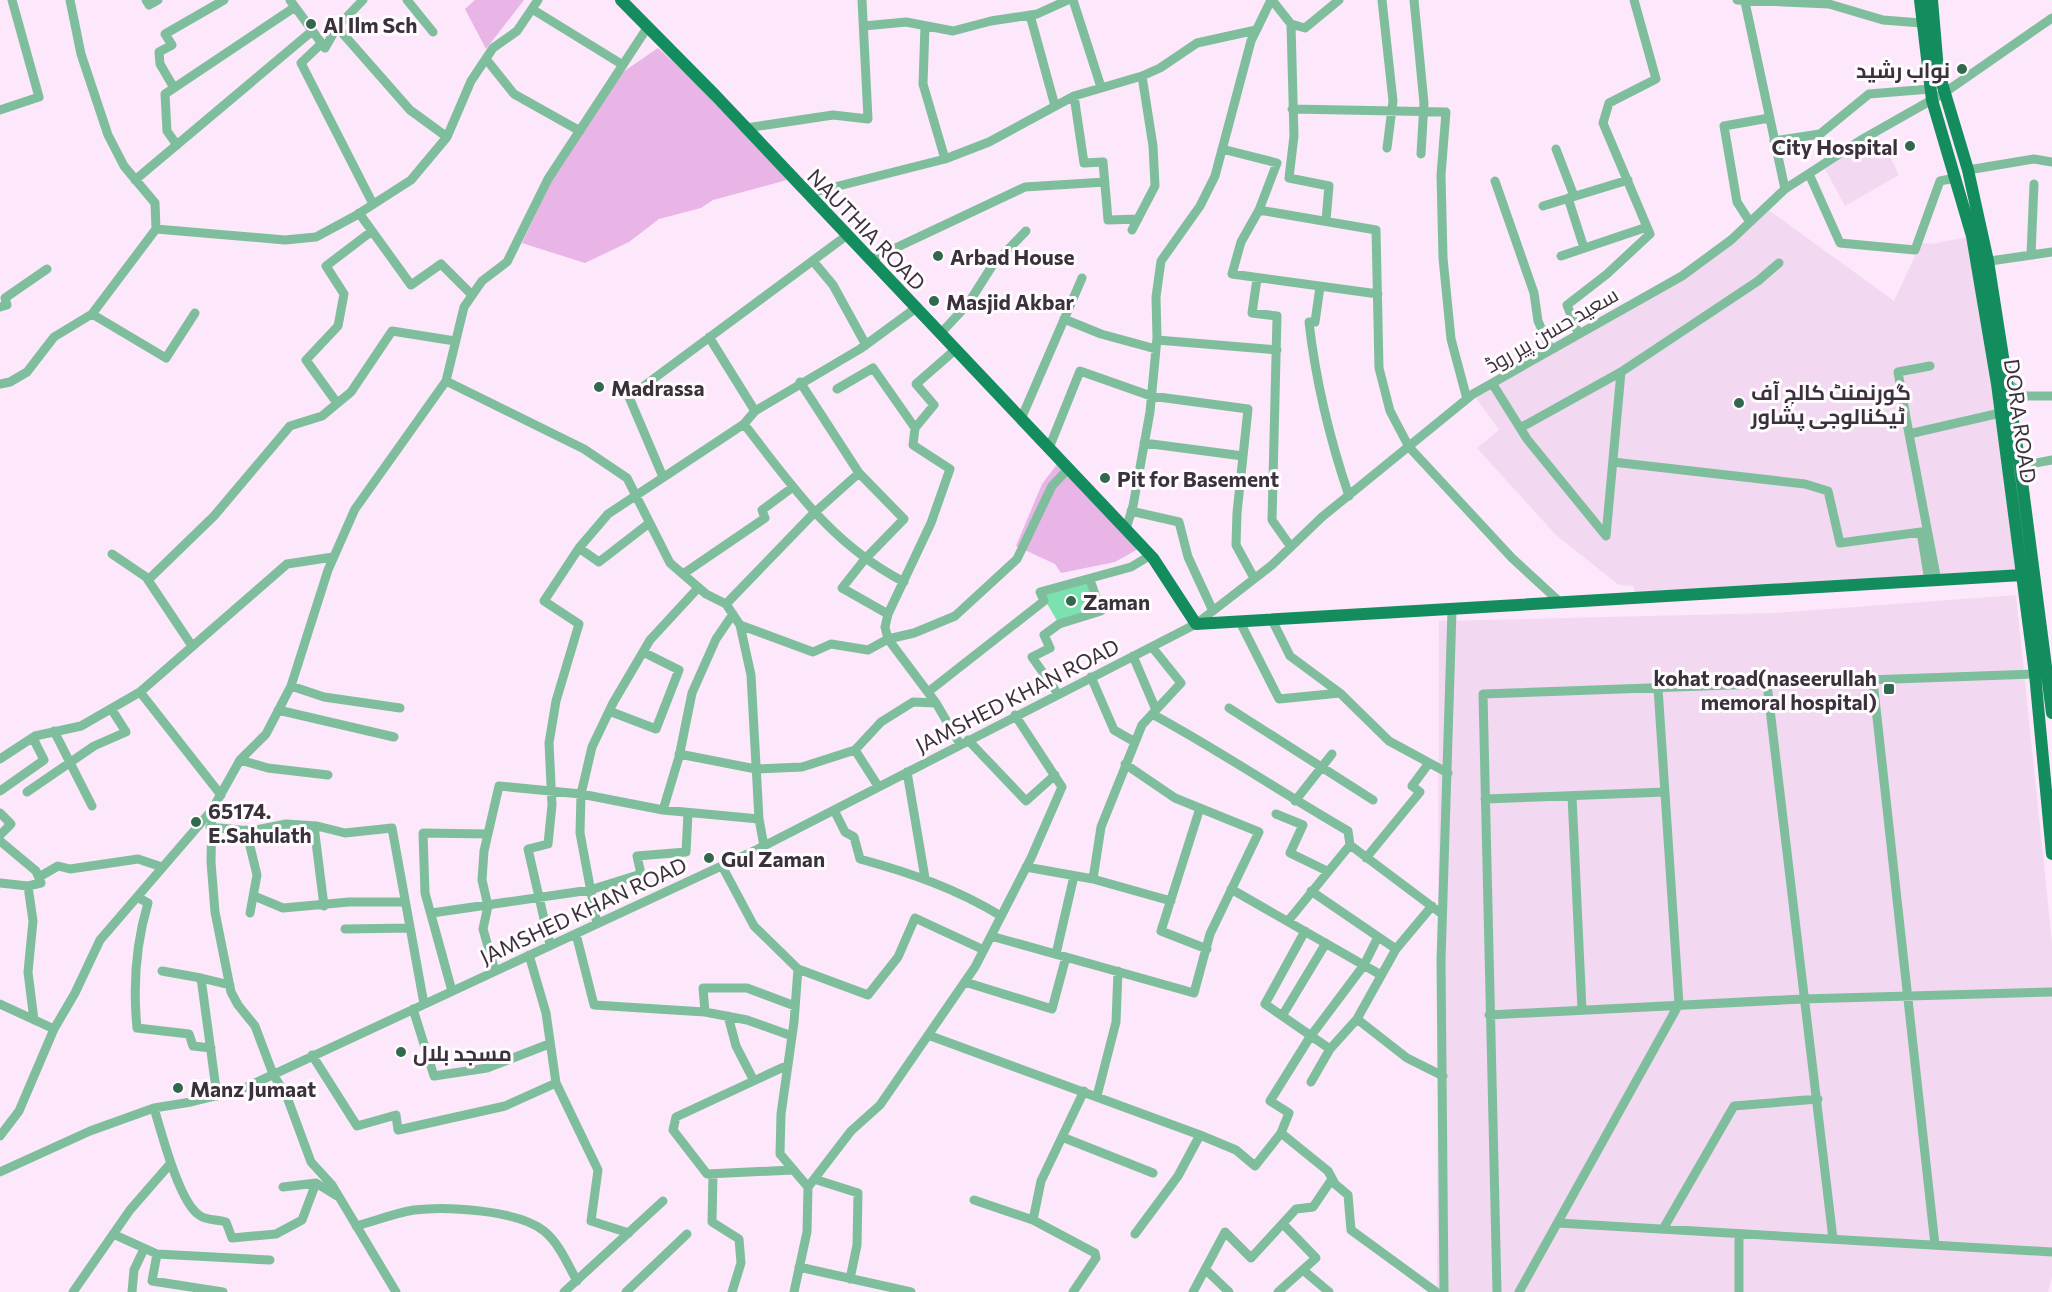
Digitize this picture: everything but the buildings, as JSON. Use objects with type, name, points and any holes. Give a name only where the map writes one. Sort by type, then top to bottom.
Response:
[{"type":"main road","name":"DORA ROAD","points":[[1920,0],[1931,94],[1972,236],[1982,262],[2002,383],[2000,413],[2006,469],[2035,674],[2047,739],[2052,854]]},
{"type":"main road","points":[[1932,0],[1938,70],[1968,171],[1982,262]]},
{"type":"main road","name":"NAUTHIA ROAD","points":[[627,2],[647,28],[746,128],[1150,555],[1196,624]]},
{"type":"main road","points":[[1954,175],[1968,171]]},
{"type":"main road","points":[[2002,383],[2020,466],[2052,713]]},
{"type":"main road","points":[[2006,469],[2020,466]]},
{"type":"main road","points":[[1196,624],[2022,575]]},
{"type":"street","points":[[0,110],[39,97],[12,0]]},
{"type":"street","points":[[0,384],[10,382],[27,372],[54,337],[92,314],[156,229],[154,203],[124,166],[108,135],[81,54],[70,0]]},
{"type":"street","points":[[146,0],[149,5],[158,0]]},
{"type":"street","points":[[174,88],[160,64],[159,52],[172,45],[165,34],[224,0]]},
{"type":"street","points":[[177,145],[167,131],[165,94],[292,4],[325,48],[337,27],[363,0]]},
{"type":"street","points":[[407,0],[433,32]]},
{"type":"street","points":[[156,229],[285,240],[316,237],[359,213],[411,180],[447,137],[471,81],[486,59],[494,48],[517,31],[538,0]]},
{"type":"street","points":[[746,128],[833,116],[868,119],[862,0]]},
{"type":"street","points":[[864,26],[906,22],[953,31],[990,21],[1030,15],[1068,0]]},
{"type":"street","points":[[1073,0],[1101,87]]},
{"type":"street","points":[[1126,529],[1144,443],[1151,396],[1156,345],[1156,297],[1161,261],[1200,206],[1215,176],[1256,30],[1271,0],[1292,24],[1305,28],[1339,0]]},
{"type":"street","points":[[1382,0],[1389,49],[1392,110],[1387,148]]},
{"type":"street","points":[[1414,0],[1419,36],[1423,111],[1420,154]]},
{"type":"street","points":[[1578,333],[1567,305],[1607,274],[1650,234],[1603,123],[1609,103],[1656,79],[1634,0]]},
{"type":"street","points":[[1785,189],[1741,1],[1829,4],[1883,20],[1921,23]]},
{"type":"street","points":[[532,9],[623,65]]},
{"type":"street","points":[[1030,15],[1054,106]]},
{"type":"street","name":"سعید حسن پیر روڈ","points":[[1196,624],[1467,399],[1550,348],[1682,276],[1731,240],[1785,189],[1931,94],[1944,93],[2052,18]]},
{"type":"street","points":[[1292,24],[1294,136],[1289,178],[1329,186],[1326,220]]},
{"type":"street","points":[[925,26],[923,84],[945,159]]},
{"type":"street","points":[[337,27],[410,110],[447,137]]},
{"type":"street","points":[[0,1136],[19,1111],[54,1029],[75,993],[100,940],[212,810],[240,760],[266,734],[291,686],[333,557],[355,509],[446,381],[464,307],[482,281],[507,262],[548,179],[647,28]]},
{"type":"street","points":[[807,194],[945,159],[988,142],[1074,96],[1142,76],[1160,68],[1197,43],[1256,30]]},
{"type":"street","points":[[135,180],[311,32]]},
{"type":"street","points":[[321,44],[301,63],[373,204]]},
{"type":"street","points":[[486,59],[514,94],[580,130]]},
{"type":"street","points":[[1132,230],[1155,186],[1153,146],[1142,76]]},
{"type":"street","points":[[1774,141],[1820,134],[1869,94],[1931,94]]},
{"type":"street","points":[[1074,96],[1084,164],[1103,162],[1108,220],[1138,219]]},
{"type":"street","points":[[1292,109],[1446,112],[1441,175],[1443,258],[1451,339],[1467,399]]},
{"type":"street","points":[[1750,222],[1737,202],[1724,126],[1769,118]]},
{"type":"street","points":[[1222,149],[1277,164],[1259,210],[1241,242],[1232,274],[1378,294]]},
{"type":"street","points":[[1556,149],[1584,248]]},
{"type":"street","points":[[1968,171],[2034,159],[2052,162]]},
{"type":"street","points":[[1809,174],[1840,243],[1915,250],[1940,181],[1954,175]]},
{"type":"street","points":[[1543,206],[1628,180]]},
{"type":"street","points":[[1495,181],[1534,293],[1538,321],[1550,348]]},
{"type":"street","points":[[870,260],[1025,187],[1105,182]]},
{"type":"street","points":[[2031,255],[2034,184]]},
{"type":"street","points":[[1259,210],[1376,230],[1379,368],[1390,411],[1409,447],[1512,558],[1561,603]]},
{"type":"street","points":[[359,213],[411,285],[441,264],[472,295]]},
{"type":"street","points":[[1561,256],[1647,227]]},
{"type":"street","points":[[337,403],[306,360],[338,326],[344,294],[326,266],[372,231]]},
{"type":"street","points":[[940,334],[968,304],[992,266],[1026,231]]},
{"type":"street","points":[[663,477],[629,397],[846,236]]},
{"type":"street","points":[[1982,262],[2052,252]]},
{"type":"street","points":[[813,261],[833,285],[866,345]]},
{"type":"street","points":[[1520,428],[1621,372],[1758,281],[1779,263]]},
{"type":"street","points":[[0,307],[7,305],[5,298],[47,269]]},
{"type":"street","points":[[1021,419],[1082,278]]},
{"type":"street","points":[[1257,279],[1252,313],[1277,316],[1272,520],[1291,547]]},
{"type":"street","points":[[1320,287],[1315,322],[1309,322],[1311,346],[1326,426],[1348,496]]},
{"type":"street","points":[[550,945],[528,849],[548,844],[551,791],[549,744],[556,701],[579,624],[544,602],[579,548],[608,514],[744,424],[755,411],[800,382],[866,345],[916,308]]},
{"type":"street","points":[[92,314],[166,358],[195,313]]},
{"type":"street","points":[[1064,319],[1101,334],[1156,345],[1277,350]]},
{"type":"street","points":[[148,580],[214,516],[290,426],[322,416],[351,392],[392,331],[455,341]]},
{"type":"street","points":[[709,337],[755,411]]},
{"type":"street","points":[[955,350],[916,384],[934,405],[915,428],[913,445],[950,470],[931,523],[888,614],[885,627],[888,639],[964,742],[1026,801],[1054,775]]},
{"type":"street","points":[[1930,366],[1898,372],[1933,581]]},
{"type":"street","points":[[837,389],[873,368],[915,428]]},
{"type":"street","points":[[1048,448],[1080,371],[1151,396],[1248,409],[1236,545],[1254,578]]},
{"type":"street","points":[[1492,383],[1520,428],[1606,536],[1621,372]]},
{"type":"street","points":[[446,381],[584,449],[627,478],[648,524],[670,563],[698,588],[726,604],[733,614],[740,625],[751,675],[759,819],[764,846]]},
{"type":"street","points":[[800,382],[859,473],[904,519],[865,559],[842,588],[888,614]]},
{"type":"street","points":[[2002,383],[2026,396],[2052,396]]},
{"type":"street","points":[[1909,434],[2000,413]]},
{"type":"street","points":[[744,424],[813,514],[881,571],[904,582]]},
{"type":"street","points":[[1144,443],[1243,456]]},
{"type":"street","points":[[2020,466],[2052,460]]},
{"type":"street","points":[[1613,462],[1806,484],[1828,491],[1840,543],[1921,532],[1933,581]]},
{"type":"street","points":[[740,625],[813,652],[831,644],[868,650],[888,639],[914,633],[955,616],[1017,559],[1052,486],[1068,469]]},
{"type":"street","points":[[726,604],[813,514],[859,473]]},
{"type":"street","points":[[683,574],[735,541],[765,518],[762,510],[793,487]]},
{"type":"street","points":[[1131,511],[1179,522],[1188,557],[1213,611]]},
{"type":"street","points":[[579,548],[599,562],[648,524]]},
{"type":"street","points":[[112,554],[148,580],[192,646]]},
{"type":"street","points":[[928,692],[1044,602],[1040,592],[1057,585],[1090,580],[1131,567],[1150,555]]},
{"type":"street","points":[[0,759],[33,738],[54,731],[76,728],[112,710],[140,692],[287,564],[333,557]]},
{"type":"street","points":[[1058,694],[1032,657],[1050,648],[1044,635],[1059,624],[1101,611],[1090,580]]},
{"type":"street","points":[[597,924],[580,833],[581,794],[592,747],[609,711],[650,640],[698,588]]},
{"type":"street","points":[[1444,1292],[1442,914],[1452,610]]},
{"type":"street","points":[[663,810],[679,754],[692,693],[717,639],[733,614]]},
{"type":"street","points":[[1272,620],[1290,656],[1340,693],[1389,741],[1448,773]]},
{"type":"street","points":[[1240,622],[1279,699],[1340,693]]},
{"type":"street","name":"JAMSHED KHAN ROAD","points":[[0,1172],[90,1131],[154,1108],[240,1090],[764,846],[1196,624]]},
{"type":"street","points":[[1093,879],[1101,827],[1142,725],[1181,683],[1152,647]]},
{"type":"street","points":[[609,711],[656,729],[678,670],[643,652]]},
{"type":"street","points":[[1133,656],[1154,712],[1216,749],[1295,801],[1348,831],[1350,845],[1442,914]]},
{"type":"street","points":[[1497,1292],[1483,694],[2035,674]]},
{"type":"street","points":[[1091,677],[1114,730],[1135,742]]},
{"type":"street","points":[[1873,681],[1935,1245]]},
{"type":"street","points":[[1767,684],[1802,999],[1818,1099],[1833,1239]]},
{"type":"street","points":[[291,686],[324,697],[400,708]]},
{"type":"street","points":[[1519,1292],[1678,1004],[1658,688]]},
{"type":"street","points":[[140,692],[221,795]]},
{"type":"street","points":[[679,754],[756,769],[802,766],[855,750],[881,722],[913,702],[936,703]]},
{"type":"street","points":[[1229,708],[1373,800]]},
{"type":"street","points":[[27,792],[94,746],[126,732],[112,710]]},
{"type":"street","points":[[278,710],[394,737]]},
{"type":"street","points":[[794,1292],[807,1232],[811,1183],[851,1131],[880,1105],[965,982],[1026,867],[1062,787],[1015,715]]},
{"type":"street","points":[[54,731],[92,806]]},
{"type":"street","points":[[0,791],[44,760],[33,738]]},
{"type":"street","points":[[855,750],[878,786]]},
{"type":"street","points":[[1295,801],[1332,754]]},
{"type":"street","points":[[240,760],[268,768],[328,775]]},
{"type":"street","points":[[1366,858],[1420,792],[1412,786],[1429,763]]},
{"type":"street","points":[[991,936],[1194,993],[1207,949],[1231,889],[1259,832],[1175,798],[1125,765]]},
{"type":"street","points":[[907,772],[925,879]]},
{"type":"street","points":[[495,971],[483,929],[488,906],[482,880],[488,834],[499,786],[581,794],[663,810],[759,819]]},
{"type":"street","points":[[1485,799],[1665,792]]},
{"type":"street","points":[[1572,796],[1582,1010]]},
{"type":"street","points":[[1200,808],[1161,931],[1207,949]]},
{"type":"street","points":[[212,810],[210,827],[215,912],[230,985],[238,1005],[255,1026],[273,1074],[287,1097],[311,1162],[339,1197],[396,1292]]},
{"type":"street","points":[[834,810],[845,832],[854,837],[860,859],[966,894],[1001,916]]},
{"type":"street","points":[[0,813],[11,824],[0,835]]},
{"type":"street","points":[[432,914],[590,890],[641,874],[637,856],[686,852],[688,813]]},
{"type":"street","points":[[1276,814],[1303,825],[1290,853],[1327,871]]},
{"type":"street","points":[[210,827],[246,830],[286,824],[314,826],[345,833],[392,828],[424,1004]]},
{"type":"street","points":[[314,826],[324,906]]},
{"type":"street","points":[[246,830],[257,875],[250,913]]},
{"type":"street","points":[[452,991],[425,893],[423,833],[488,834]]},
{"type":"street","points":[[0,841],[36,872],[41,883],[28,886],[0,883]]},
{"type":"street","points":[[1288,921],[1350,845]]},
{"type":"street","points":[[39,877],[58,866],[70,869],[138,859],[162,867]]},
{"type":"street","points":[[722,866],[754,926],[798,969],[868,995],[898,957],[915,918],[984,950]]},
{"type":"street","points":[[1026,867],[1093,879],[1171,901]]},
{"type":"street","points":[[1056,954],[1074,876]]},
{"type":"street","points":[[28,886],[33,921],[28,972],[34,1020]]},
{"type":"street","points":[[1231,889],[1381,975]]},
{"type":"street","points":[[1311,891],[1396,949]]},
{"type":"street","points":[[254,896],[283,908],[349,902],[405,902]]},
{"type":"street","points":[[136,897],[148,903],[141,925],[134,994],[137,1028],[189,1034],[193,1046],[211,1048]]},
{"type":"street","points":[[1311,1082],[1330,1049],[1357,1019],[1396,949],[1432,906]]},
{"type":"street","points":[[345,929],[410,928]]},
{"type":"street","points":[[1305,931],[1265,1004],[1330,1049]]},
{"type":"street","points":[[576,934],[594,1005],[705,1012],[747,1020],[792,1036]]},
{"type":"street","points":[[928,1035],[1200,1135],[1236,1150],[1255,1166],[1281,1133],[1289,1113],[1270,1101],[1310,1037],[1364,965],[1378,937]]},
{"type":"street","points":[[1282,1016],[1326,943]]},
{"type":"street","points":[[529,955],[546,1013],[556,1083],[598,1170],[591,1221],[629,1233]]},
{"type":"street","points":[[965,982],[1052,1009],[1066,957]]},
{"type":"street","points":[[798,969],[792,1036],[781,1114],[780,1154],[793,1170],[811,1183],[858,1193],[857,1245],[850,1278]]},
{"type":"street","points":[[162,971],[230,985]]},
{"type":"street","points":[[1097,1096],[1116,1022],[1118,971]]},
{"type":"street","points":[[201,978],[217,1096]]},
{"type":"street","points":[[705,1012],[703,988],[747,988],[795,1006]]},
{"type":"street","points":[[1489,1015],[1678,1004],[2052,992]]},
{"type":"street","points":[[0,1004],[54,1029]]},
{"type":"street","points":[[413,1009],[434,1077],[487,1068],[549,1044]]},
{"type":"street","points":[[728,1016],[736,1046],[753,1079]]},
{"type":"street","points":[[1357,1019],[1407,1058],[1443,1077]]},
{"type":"street","points":[[312,1056],[357,1126],[396,1115],[398,1130],[505,1106],[556,1083]]},
{"type":"street","points":[[788,1065],[753,1079],[676,1117],[673,1130],[707,1174],[793,1170]]},
{"type":"street","points":[[1033,1220],[1041,1181],[1084,1091]]},
{"type":"street","points":[[1663,1229],[1734,1106],[1818,1099]]},
{"type":"street","points":[[154,1108],[170,1164],[194,1212],[207,1219],[226,1222],[232,1238],[276,1234],[302,1220],[316,1183]]},
{"type":"street","points":[[1281,1133],[1328,1171],[1332,1179],[1348,1195],[1351,1230],[1436,1292]]},
{"type":"street","points":[[1135,1234],[1178,1176],[1200,1135]]},
{"type":"street","points":[[1062,1137],[1153,1173]]},
{"type":"street","points":[[73,1292],[145,1191],[170,1164]]},
{"type":"street","points":[[713,1174],[712,1222],[738,1239],[741,1263],[732,1292]]},
{"type":"street","points":[[1192,1292],[1225,1232],[1251,1258],[1296,1209],[1313,1207],[1332,1179]]},
{"type":"street","points":[[284,1187],[316,1183],[339,1197]]},
{"type":"street","points":[[974,1200],[1033,1220],[1097,1255],[1072,1292]]},
{"type":"street","points":[[568,1291],[663,1201]]},
{"type":"street","points":[[356,1226],[414,1210],[470,1210],[514,1217],[544,1231],[564,1257],[577,1281]]},
{"type":"street","points":[[1558,1223],[2052,1252]]},
{"type":"street","points":[[1278,1292],[1316,1258],[1282,1224]]},
{"type":"street","points":[[113,1234],[157,1254],[270,1260]]},
{"type":"street","points":[[626,1292],[687,1234]]},
{"type":"street","points":[[1739,1234],[1739,1292]]},
{"type":"street","points":[[132,1292],[134,1270],[144,1249]]},
{"type":"street","points":[[157,1254],[152,1281],[223,1292]]},
{"type":"street","points":[[799,1267],[911,1292]]},
{"type":"street","points":[[1205,1269],[1229,1292]]},
{"type":"street","points":[[1303,1270],[1329,1292]]},
{"type":"shaded area","points":[[475,0],[524,0],[486,49],[465,9]]},
{"type":"shaded area","points":[[658,48],[695,82],[787,180],[713,200],[701,208],[659,219],[629,242],[585,263],[522,243],[555,174],[623,72]]},
{"type":"shaded area","points":[[1877,131],[1899,175],[1845,206],[1825,169]]},
{"type":"shaded area","name":"گورنمنٹ کالج آف ٹیکنالوجی پشاور","points":[[1766,208],[1894,301],[1921,243],[1932,244],[1972,236],[2022,575],[1634,599],[1634,586],[1619,585],[1556,535],[1477,448],[1499,430],[1473,394],[1682,276]]},
{"type":"shaded area","points":[[1058,463],[1140,548],[1115,562],[1061,573],[1055,564],[1016,546],[1042,484]]},
{"type":"shaded area","name":"Zaman","points":[[1090,580],[1101,611],[1059,624],[1039,590]]},
{"type":"shaded area","points":[[2016,595],[2052,943],[2052,1277],[2048,1292],[1437,1292],[1439,621],[1773,613]]},
{"type":"place","name":"Al Ilm Sch","points":[[311,24]]},
{"type":"place","name":"نواب رشید","points":[[1962,69]]},
{"type":"place","name":"City Hospital","points":[[1910,146]]},
{"type":"place","name":"Arbad House","points":[[938,256]]},
{"type":"place","name":"Masjid Akbar","points":[[934,301]]},
{"type":"place","name":"Madrassa","points":[[599,387]]},
{"type":"place","name":"گورنمنٹ کالج آف ٹیکنالوجی پشاور","points":[[1739,403]]},
{"type":"place","name":"Pit for Basement","points":[[1105,478]]},
{"type":"place","name":"Zaman","points":[[1071,601]]},
{"type":"place","name":"kohat road(naseerullah memoral hospital)","points":[[1889,689]]},
{"type":"place","name":"65174. E.Sahulath","points":[[196,822]]},
{"type":"place","name":"Gul Zaman","points":[[709,858]]},
{"type":"place","name":"مسجد بلال","points":[[401,1052]]},
{"type":"place","name":"Manz Jumaat","points":[[178,1088]]}]
